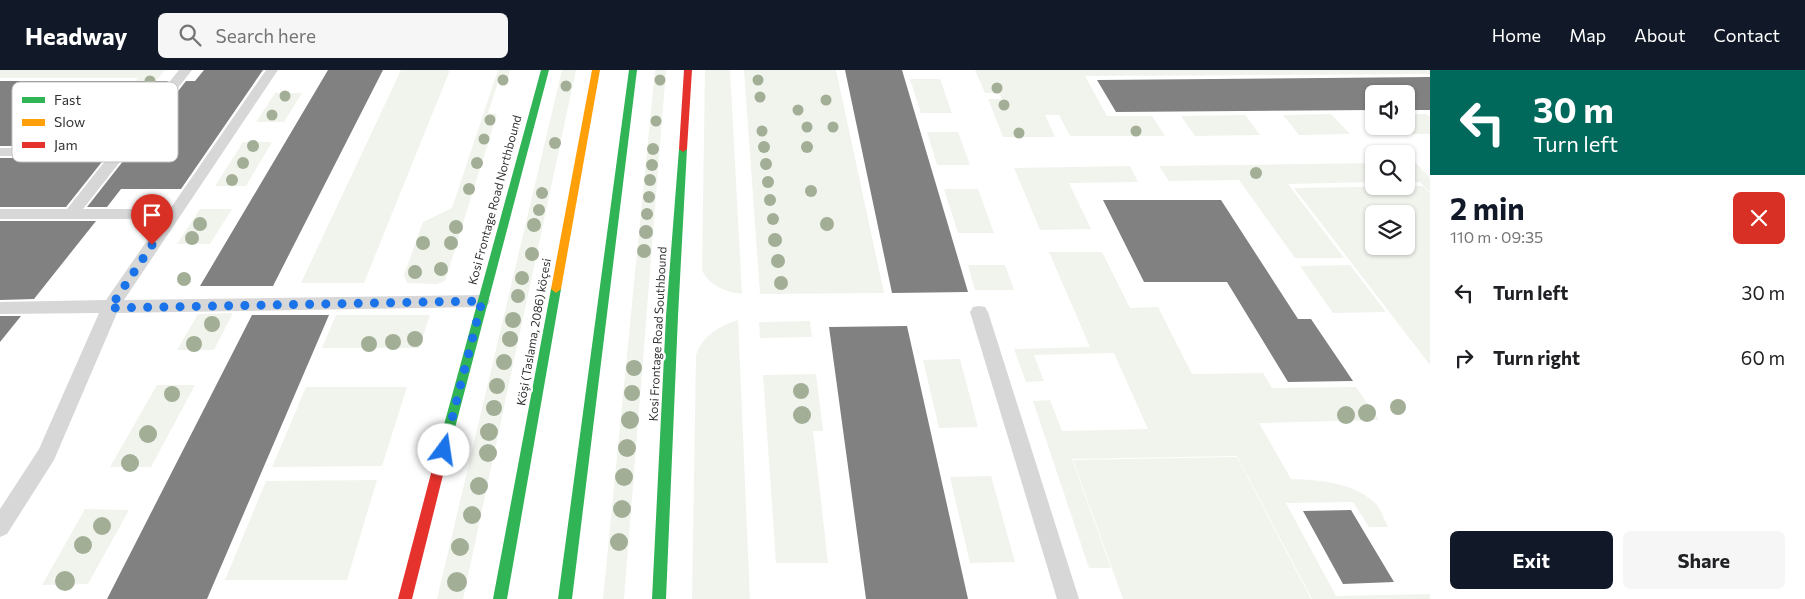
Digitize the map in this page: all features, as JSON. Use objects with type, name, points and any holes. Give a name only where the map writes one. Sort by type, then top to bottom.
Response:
[{"type":"street","name":"Kosi Frontage Road Northbound","points":[[405,599],[544,70]]},
{"type":"street","name":"Köşi (Taslama, 2086) köçesi","points":[[500,599],[596,70]]},
{"type":"street","points":[[564,599],[633,70]]},
{"type":"street","name":"Kosi Frontage Road Southbound","points":[[659,599],[672,316],[688,70]]},
{"type":"lane","points":[[176,82],[186,70]]},
{"type":"lane","points":[[0,527],[47,454],[110,308],[272,70]]},
{"type":"lane","points":[[70,214],[112,162]]},
{"type":"lane","points":[[0,214],[174,214]]},
{"type":"lane","points":[[0,308],[110,308],[482,301]]},
{"type":"lane","points":[[979,312],[1068,599]]},
{"type":"shaded area","points":[[0,70],[165,70],[155,82],[135,82],[138,78],[0,78]]},
{"type":"shaded area","points":[[401,70],[450,70],[364,283],[301,283]]},
{"type":"shaded area","points":[[498,70],[510,70],[507,82],[498,82],[488,113],[497,114],[445,281],[437,284],[407,283],[404,275],[423,222],[452,208]]},
{"type":"shaded area","points":[[562,70],[576,70],[463,599],[437,599]]},
{"type":"shaded area","points":[[655,70],[666,70],[624,599],[603,599]]},
{"type":"shaded area","points":[[705,70],[730,70],[742,294],[730,292],[714,284],[705,276],[702,270]]},
{"type":"shaded area","points":[[744,70],[836,70],[884,293],[760,294]]},
{"type":"shaded area","points":[[975,70],[1430,70],[1430,74],[1085,76],[1107,116],[1152,116],[1165,136],[1070,136],[1059,115],[1045,115],[1055,137],[1003,137],[988,99],[1002,99],[999,93],[985,93]]},
{"type":"shaded area","points":[[910,79],[940,79],[952,113],[921,113]]},
{"type":"shaded area","points":[[275,93],[302,93],[284,122],[256,122]]},
{"type":"shaded area","points":[[1331,114],[1350,134],[1299,135],[1283,115]]},
{"type":"shaded area","points":[[1415,114],[1426,114],[1430,117],[1430,134],[1415,134]]},
{"type":"shaded area","points":[[1245,115],[1260,135],[1195,136],[1181,116]]},
{"type":"shaded area","points":[[927,132],[958,132],[970,165],[937,165]]},
{"type":"shaded area","points":[[243,142],[272,142],[246,186],[215,186]]},
{"type":"shaded area","points":[[1415,162],[1430,178],[1430,192],[1420,182],[1415,182]]},
{"type":"shaded area","points":[[1365,163],[1365,182],[1288,184],[1344,258],[1295,258],[1239,180],[1169,181],[1159,166]]},
{"type":"shaded area","points":[[1130,166],[1138,182],[1069,183],[1091,229],[1040,230],[1014,168]]},
{"type":"shaded area","points":[[1415,186],[1423,186],[1430,193],[1430,365],[1294,188],[1365,187],[1365,195],[1415,195]]},
{"type":"shaded area","points":[[944,189],[978,189],[994,233],[958,233]]},
{"type":"shaded area","points":[[200,209],[232,209],[210,244],[177,244]]},
{"type":"shaded area","points":[[1049,252],[1102,252],[1130,308],[1158,307],[1192,374],[1263,373],[1272,388],[1356,387],[1379,420],[1259,423],[1291,479],[1324,481],[1346,486],[1357,491],[1377,505],[1388,527],[1369,527],[1353,502],[1286,503],[1336,596],[1430,594],[1430,599],[1312,599],[1237,456],[1072,459],[1111,568],[1089,568],[1033,401],[1050,400],[1062,431],[1148,429],[1114,353],[1034,355],[1044,381],[1026,382],[1014,349],[1090,347]]},
{"type":"shaded area","points":[[968,265],[1005,265],[1014,290],[975,290]]},
{"type":"shaded area","points":[[1350,265],[1386,312],[1333,313],[1300,266]]},
{"type":"shaded area","points":[[233,313],[214,350],[177,350],[198,314]]},
{"type":"shaded area","points":[[336,315],[430,315],[419,348],[322,348]]},
{"type":"shaded area","points":[[738,320],[750,599],[692,599],[696,355],[707,337]]},
{"type":"shaded area","points":[[810,321],[812,337],[760,338],[759,322]]},
{"type":"shaded area","points":[[960,359],[978,427],[939,428],[923,360]]},
{"type":"shaded area","points":[[816,374],[823,431],[813,431],[828,563],[776,563],[763,375]]},
{"type":"shaded area","points":[[157,385],[195,385],[151,467],[110,467]]},
{"type":"shaded area","points":[[306,387],[407,387],[382,466],[272,467]]},
{"type":"shaded area","points":[[1237,457],[1311,599],[1123,599],[1073,460]]},
{"type":"shaded area","points":[[991,476],[1015,562],[970,563],[950,477]]},
{"type":"shaded area","points":[[377,480],[347,580],[225,580],[266,481]]},
{"type":"shaded area","points":[[85,509],[129,510],[88,584],[42,585]]},
{"type":"building","points":[[204,70],[263,70],[181,189],[121,189],[107,207],[87,207],[122,162],[178,162],[178,91],[186,81],[195,81]]},
{"type":"building","points":[[328,70],[383,70],[273,286],[200,286]]},
{"type":"building","points":[[845,70],[902,70],[968,292],[892,293]]},
{"type":"building","points":[[1430,77],[1430,110],[1415,110],[1415,85],[1365,85],[1365,110],[1116,112],[1097,80]]},
{"type":"building","points":[[0,81],[168,81],[12,82],[12,146],[0,146]]},
{"type":"building","points":[[0,158],[12,158],[12,162],[102,162],[66,207],[0,207]]},
{"type":"building","points":[[1103,200],[1221,200],[1298,319],[1311,319],[1353,381],[1288,382],[1227,282],[1144,282]]},
{"type":"building","points":[[0,221],[96,221],[34,299],[0,300]]},
{"type":"building","points":[[252,315],[329,315],[207,599],[107,599]]},
{"type":"building","points":[[0,316],[21,316],[0,342]]},
{"type":"building","points":[[907,326],[968,599],[866,599],[829,327]]},
{"type":"building","points":[[1351,510],[1394,582],[1343,584],[1303,511]]},
{"type":"traffic: fast","points":[[445,443],[545,70]]},
{"type":"traffic: fast","points":[[565,599],[633,70]]},
{"type":"traffic: fast","points":[[659,599],[672,316],[683,149]]},
{"type":"traffic: fast","points":[[500,599],[556,289]]},
{"type":"traffic: slow","points":[[556,289],[596,70]]},
{"type":"traffic: jam","points":[[683,149],[688,70]]},
{"type":"traffic: jam","points":[[405,599],[445,443]]},
{"type":"route","points":[[152,245],[110,308],[482,301],[444,450]]}]
